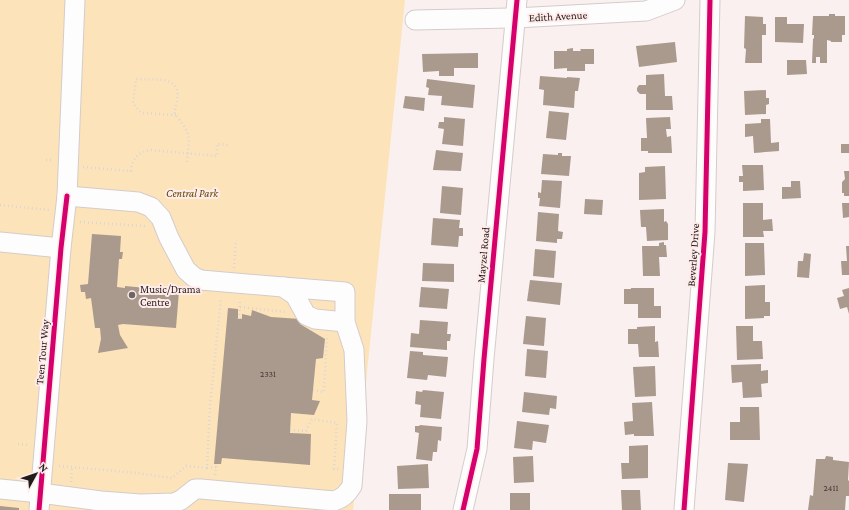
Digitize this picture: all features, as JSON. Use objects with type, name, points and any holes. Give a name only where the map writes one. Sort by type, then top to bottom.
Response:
[{"type":"street","points":[[70,0],[76,0]]},
{"type":"street","name":"Teen Tour Way","points":[[40,502],[60,248],[67,196],[76,0]]},
{"type":"street","name":"Edith Avenue","points":[[415,20],[516,9],[646,11],[675,0]]},
{"type":"street","name":"Beverley Drive","points":[[684,510],[705,232],[710,0]]},
{"type":"street","name":"Mayzel Road","points":[[463,510],[477,449],[516,9]]},
{"type":"street","points":[[0,489],[40,502],[101,501],[140,504],[174,503],[181,500],[195,489],[334,501],[342,498],[348,493],[352,486],[357,421],[354,350],[345,322],[345,292],[201,280],[194,277],[186,270],[159,215],[151,207],[138,202],[67,196]]},
{"type":"street","points":[[0,242],[60,248]]},
{"type":"street","points":[[283,287],[294,295],[306,315],[315,319],[345,322]]},
{"type":"path","points":[[176,115],[142,113],[138,110],[133,103],[136,79],[169,81],[174,84],[177,91],[177,103],[174,112],[176,115],[188,135],[187,163]]},
{"type":"path","points":[[68,166],[131,171],[135,157],[144,151],[150,150],[217,156],[217,144],[228,144]]},
{"type":"path","points":[[0,205],[55,210]]},
{"type":"path","points":[[80,222],[147,226]]},
{"type":"path","points":[[215,294],[221,298],[227,298]]},
{"type":"path","points":[[207,468],[210,405],[221,298]]},
{"type":"path","points":[[236,299],[241,299],[239,318]]},
{"type":"path","points":[[240,308],[286,312]]},
{"type":"path","points":[[313,390],[324,392],[328,332]]},
{"type":"path","points":[[290,430],[306,431],[312,419],[337,423],[334,469],[340,469]]},
{"type":"path","points":[[58,466],[137,473],[172,478],[186,466],[207,468],[216,467]]},
{"type":"green space","name":"Central Park","points":[[0,0],[405,0],[353,510],[0,510]]},
{"type":"building","points":[[829,14],[835,14],[835,16],[845,16],[845,35],[842,35],[842,42],[831,42],[827,40],[827,63],[820,63],[820,57],[816,57],[816,63],[812,63],[814,38],[814,35],[812,35],[813,16],[829,16]]},
{"type":"building","points":[[745,16],[763,17],[763,24],[766,24],[766,35],[762,35],[762,63],[745,63]]},
{"type":"building","points":[[775,17],[787,17],[787,24],[804,24],[803,43],[775,42]]},
{"type":"building","points":[[675,42],[677,62],[639,67],[636,46]]},
{"type":"building","points":[[573,48],[573,51],[581,51],[580,49],[594,49],[594,64],[585,64],[585,71],[567,71],[567,68],[554,69],[554,51],[567,51],[567,49]]},
{"type":"building","points":[[478,53],[478,68],[454,68],[454,76],[439,76],[439,71],[423,72],[422,54]]},
{"type":"building","points":[[787,60],[806,60],[807,74],[787,75]]},
{"type":"building","points":[[664,74],[665,96],[672,96],[673,110],[646,110],[646,94],[640,94],[637,91],[637,88],[639,85],[646,85],[646,75]]},
{"type":"building","points":[[540,76],[580,78],[578,91],[575,91],[574,108],[543,105],[544,90],[539,89]]},
{"type":"building","points":[[427,79],[475,85],[473,108],[441,105],[442,96],[428,95],[429,88],[426,87]]},
{"type":"building","points":[[766,90],[766,98],[769,98],[769,104],[766,105],[766,114],[745,115],[744,91]]},
{"type":"building","points":[[405,96],[425,98],[424,111],[403,108]]},
{"type":"building","points":[[549,111],[569,113],[566,140],[546,138]]},
{"type":"building","points":[[444,117],[465,119],[463,146],[442,144],[444,129],[438,128],[439,122],[444,122]]},
{"type":"building","points":[[670,117],[671,129],[666,129],[667,137],[671,136],[672,153],[648,153],[648,151],[641,151],[641,138],[647,138],[646,118]]},
{"type":"building","points":[[761,119],[770,119],[771,143],[779,142],[779,151],[754,153],[753,136],[745,137],[745,124],[761,123]]},
{"type":"building","points":[[841,144],[849,144],[849,153],[841,153]]},
{"type":"building","points":[[436,150],[463,153],[461,171],[433,170]]},
{"type":"building","points":[[558,153],[562,153],[562,156],[571,156],[569,176],[541,174],[543,154],[558,155]]},
{"type":"building","points":[[742,165],[763,165],[764,190],[743,191],[743,182],[739,182],[739,176],[743,176]]},
{"type":"building","points":[[665,166],[666,199],[639,200],[639,173],[645,172],[645,167]]},
{"type":"building","points":[[844,171],[849,171],[849,196],[844,196],[844,193],[842,193],[842,182],[845,179]]},
{"type":"building","points":[[542,180],[562,181],[560,208],[539,206],[540,198],[538,198],[538,192],[541,193]]},
{"type":"building","points":[[791,181],[800,181],[801,198],[782,199],[782,187],[791,187]]},
{"type":"building","points":[[442,186],[463,188],[461,215],[440,213]]},
{"type":"building","points":[[585,199],[603,200],[602,215],[584,214]]},
{"type":"building","points":[[743,203],[763,203],[763,220],[772,219],[773,231],[763,231],[764,237],[743,237]]},
{"type":"building","points":[[842,203],[849,203],[849,217],[843,218]]},
{"type":"building","points":[[664,209],[664,222],[666,221],[668,224],[668,240],[647,241],[646,227],[641,227],[640,210]]},
{"type":"building","points":[[538,212],[559,214],[558,231],[563,232],[562,239],[557,239],[557,243],[536,241]]},
{"type":"building","points":[[433,218],[460,220],[459,228],[463,228],[463,236],[459,236],[458,247],[431,245]]},
{"type":"building","name":"Music/Drama Centre","points":[[92,234],[121,236],[120,252],[123,252],[122,259],[119,259],[117,287],[125,288],[125,286],[179,291],[176,328],[123,324],[118,325],[120,335],[128,348],[98,353],[101,339],[100,328],[95,328],[91,298],[86,299],[85,292],[81,292],[80,285],[88,284]]},
{"type":"building","points":[[664,242],[664,245],[666,245],[667,257],[659,257],[660,276],[643,276],[642,246],[659,246],[659,243]]},
{"type":"building","points":[[745,243],[764,243],[765,275],[745,276]]},
{"type":"building","points":[[846,246],[849,246],[849,275],[842,275],[841,261],[847,261]]},
{"type":"building","points":[[535,249],[556,251],[554,278],[533,276]]},
{"type":"building","points":[[804,253],[811,254],[809,278],[797,277],[798,261],[803,261]]},
{"type":"building","points":[[423,263],[454,264],[454,282],[422,281]]},
{"type":"building","points":[[530,280],[562,283],[560,305],[527,301]]},
{"type":"building","points":[[765,285],[765,302],[770,302],[770,316],[764,316],[764,318],[745,319],[745,286]]},
{"type":"building","points":[[421,287],[449,289],[447,309],[419,307]]},
{"type":"building","points":[[654,288],[654,306],[661,306],[661,318],[638,318],[638,304],[624,304],[624,289]]},
{"type":"building","points":[[849,288],[849,314],[847,307],[840,309],[837,298],[844,296],[842,290]]},
{"type":"building","points":[[228,308],[238,309],[238,318],[242,319],[242,314],[251,316],[252,310],[271,317],[300,319],[300,324],[325,339],[323,358],[316,359],[312,400],[320,401],[314,415],[291,413],[290,433],[311,434],[310,465],[222,458],[221,464],[214,464]]},
{"type":"building","points":[[526,316],[546,318],[544,346],[523,344]]},
{"type":"building","points":[[420,320],[448,322],[447,334],[451,334],[450,341],[447,341],[447,350],[410,347],[411,333],[419,334]]},
{"type":"building","points":[[655,326],[655,342],[658,341],[659,357],[639,357],[638,344],[628,344],[628,329]]},
{"type":"building","points":[[736,326],[753,326],[753,341],[762,341],[763,359],[737,360]]},
{"type":"building","points":[[527,349],[548,351],[546,378],[525,376]]},
{"type":"building","points":[[410,351],[423,352],[423,355],[448,357],[446,377],[428,375],[427,380],[407,378]]},
{"type":"building","points":[[761,364],[761,371],[768,370],[768,383],[761,384],[762,397],[743,398],[742,382],[732,383],[731,365]]},
{"type":"building","points":[[655,366],[656,396],[635,397],[633,367]]},
{"type":"building","points":[[423,390],[444,392],[441,419],[420,417],[421,405],[415,404],[416,391],[422,392]]},
{"type":"building","points":[[524,392],[557,396],[556,409],[550,408],[549,415],[522,412]]},
{"type":"building","points":[[652,402],[654,436],[634,436],[634,434],[625,435],[624,422],[633,421],[632,403]]},
{"type":"building","points":[[740,407],[759,407],[760,440],[730,440],[730,422],[740,422]]},
{"type":"building","points":[[517,421],[549,425],[546,443],[533,441],[532,450],[514,448]]},
{"type":"building","points":[[415,426],[442,427],[441,441],[438,440],[437,452],[433,452],[432,461],[416,459],[419,433],[415,432]]},
{"type":"building","points":[[648,445],[648,478],[622,479],[621,463],[629,463],[629,446]]},
{"type":"building","points":[[533,456],[534,482],[514,483],[513,457]]},
{"type":"building","points":[[826,456],[833,457],[833,460],[849,462],[849,496],[846,496],[845,510],[808,510],[810,495],[813,496],[816,459],[825,459]]},
{"type":"building","points":[[728,463],[748,464],[744,502],[725,500]]},
{"type":"building","points":[[428,464],[429,488],[398,489],[397,466]]},
{"type":"building","points":[[621,490],[640,490],[641,510],[622,510]]},
{"type":"building","points":[[510,493],[530,493],[530,510],[510,510]]},
{"type":"building","points":[[389,494],[421,494],[421,510],[389,510]]},
{"type":"building","points":[[0,506],[19,508],[19,510],[0,510]]},
{"type":"cycle path","points":[[463,510],[477,449],[517,0]]},
{"type":"cycle path","points":[[684,510],[705,232],[710,0]]},
{"type":"cycle path","points":[[39,510],[61,248],[67,196]]},
{"type":"place","name":"Music/Drama Centre","points":[[132,295]]}]
